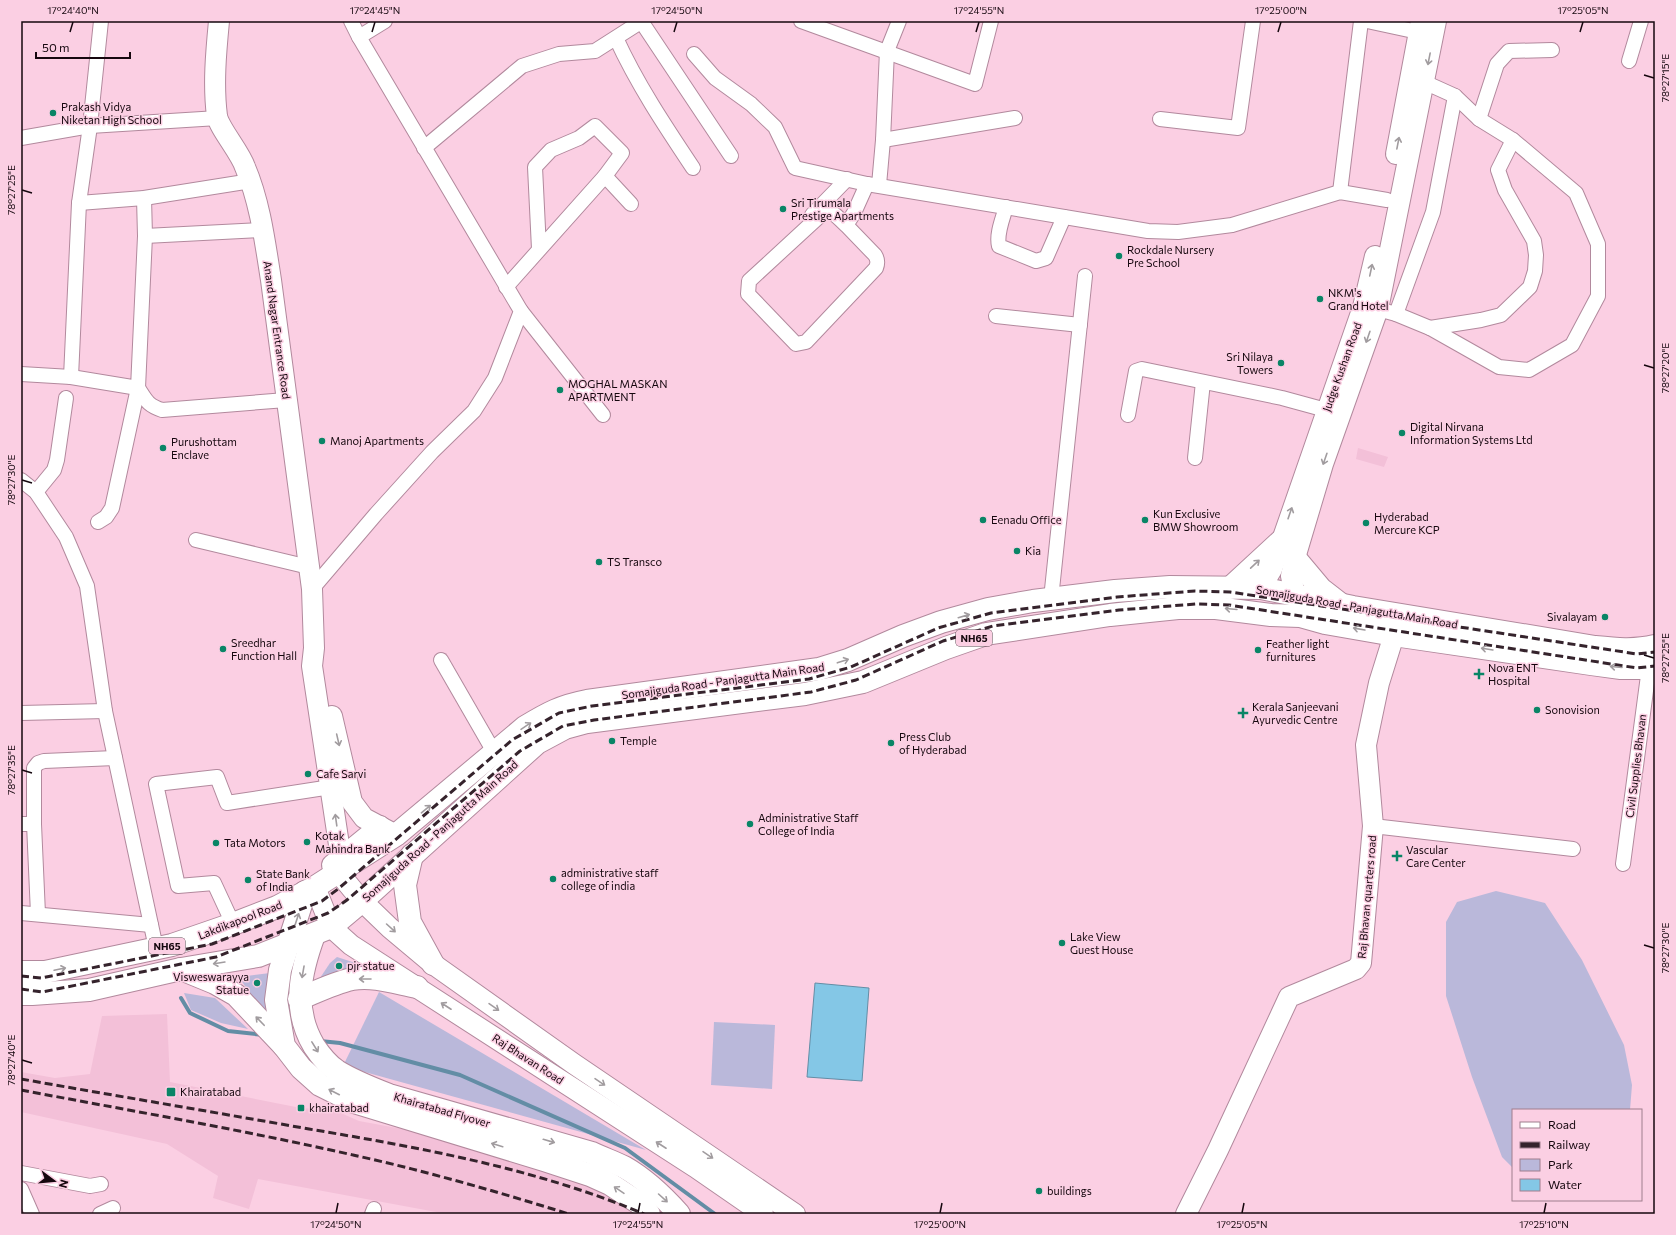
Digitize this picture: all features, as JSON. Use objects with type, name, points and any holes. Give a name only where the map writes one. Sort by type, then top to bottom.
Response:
[{"type":"main road","name":"Anand Nagar Entrance Road","points":[[219,21],[215,86],[218,118],[244,164],[251,181],[263,230],[312,589],[314,648]]},
{"type":"main road","name":"Judge Kushan Road","points":[[1293,576],[1323,464],[1387,312],[1424,82],[1436,21]]},
{"type":"main road","name":"Judge Kushan Road","points":[[1261,588],[1272,569],[1280,541],[1363,307],[1387,200],[1420,27]]},
{"type":"main road","points":[[1230,588],[1280,541]]},
{"type":"main road","points":[[1272,569],[1275,575],[1280,578],[1293,576],[1321,589],[1340,604]]},
{"type":"main road","name":"Somajiguda Road - Panjagutta Main Road","points":[[310,890],[340,865],[494,752],[525,727],[549,713],[565,706],[587,700],[819,669],[848,660],[941,622],[1000,606],[1115,591],[1170,587],[1261,588],[1293,576],[1340,604],[1595,647],[1624,650],[1655,646]]},
{"type":"main road","points":[[1000,606],[1011,630]]},
{"type":"main road","name":"Somajiguda Road - Panjagutta Main Road","points":[[322,931],[362,901],[537,743],[565,728],[587,722],[805,694],[856,683],[986,634],[1110,615],[1178,608],[1216,608],[1235,609],[1271,615],[1300,616],[1325,623],[1394,635],[1591,664],[1621,668],[1652,668]]},
{"type":"main road","name":"Raj Bhavan quarters road","points":[[1186,1214],[1218,1150],[1289,997],[1356,969],[1361,963],[1373,826],[1366,745],[1379,683],[1394,635]]},
{"type":"main road","points":[[240,922],[283,893],[340,865],[331,787],[312,666],[314,648]]},
{"type":"main road","points":[[314,648],[319,663],[352,802],[364,818],[388,830]]},
{"type":"main road","points":[[412,855],[405,885],[410,922],[433,964]]},
{"type":"main road","name":"Raj Bhavan Road","points":[[340,865],[362,901],[390,928],[433,964],[574,1064],[795,1214]]},
{"type":"main road","name":"Raj Bhavan Road","points":[[310,890],[322,931],[351,945],[695,1168],[763,1214]]},
{"type":"main road","name":"Lakdikapool Road","points":[[21,972],[45,972],[172,945],[240,922],[277,907],[310,890]]},
{"type":"main road","name":"Khairatabad Flyover","points":[[310,890],[288,945],[280,970],[276,1000],[284,1046],[301,1068],[320,1085],[354,1102],[590,1175],[610,1184],[642,1205],[649,1214]]},
{"type":"main road","points":[[288,945],[322,931]]},
{"type":"main road","name":"Khairatabad Flyover","points":[[322,931],[306,956],[300,1005],[311,1041],[319,1054],[336,1070],[364,1085],[389,1095],[592,1154],[624,1167],[641,1179],[669,1203],[678,1214]]},
{"type":"main road","name":"NH65","points":[[21,994],[89,990],[181,969],[258,956],[288,945]]},
{"type":"main road","points":[[181,969],[215,983],[236,995],[284,1046]]},
{"type":"main road","points":[[300,1005],[335,984],[353,979],[379,979],[417,988]]},
{"type":"street","points":[[71,378],[79,203],[90,126],[100,21]]},
{"type":"street","points":[[351,21],[424,148],[521,311],[603,416]]},
{"type":"street","points":[[359,37],[385,21]]},
{"type":"street","points":[[424,148],[522,66],[559,54],[595,51],[642,21],[732,156]]},
{"type":"street","points":[[801,21],[887,51],[974,84],[991,21]]},
{"type":"street","points":[[846,225],[873,185],[883,140],[887,51],[899,21]]},
{"type":"street","points":[[1160,119],[1238,128],[1253,21]]},
{"type":"street","points":[[1340,192],[1361,21]]},
{"type":"street","points":[[1367,21],[1420,27]]},
{"type":"street","points":[[1629,61],[1641,21]]},
{"type":"street","points":[[616,38],[633,74],[659,117],[693,168]]},
{"type":"street","points":[[1478,120],[1497,64],[1509,51],[1552,50]]},
{"type":"street","points":[[694,54],[715,78],[751,104],[775,127],[795,168],[873,185],[1148,231],[1178,232],[1232,225],[1340,192],[1387,200]]},
{"type":"street","points":[[1424,82],[1455,96],[1478,120],[1514,140],[1576,193],[1598,244],[1598,296],[1572,345],[1529,370],[1500,367],[1430,328],[1387,312],[1433,212],[1455,96]]},
{"type":"street","points":[[21,138],[90,126],[218,118]]},
{"type":"street","points":[[883,140],[1015,118]]},
{"type":"street","points":[[506,287],[605,176],[622,153],[595,126],[579,138],[551,150],[535,167],[539,249]]},
{"type":"street","points":[[1430,328],[1481,320],[1501,315],[1530,287],[1536,254],[1534,241],[1504,190],[1498,170],[1514,140]]},
{"type":"street","points":[[605,176],[631,204]]},
{"type":"street","points":[[782,245],[847,179]]},
{"type":"street","points":[[79,203],[144,198],[251,181]]},
{"type":"street","points":[[822,183],[832,194]]},
{"type":"street","points":[[98,522],[106,517],[112,508],[138,388],[145,236],[144,198]]},
{"type":"street","points":[[1006,207],[999,234],[999,246],[1036,261],[1046,258],[1064,216]]},
{"type":"street","points":[[829,210],[846,225],[875,255],[878,260],[878,264],[876,268],[806,342],[796,344],[748,294],[749,281],[825,211],[829,210]]},
{"type":"street","points":[[145,236],[263,230]]},
{"type":"street","points":[[1051,599],[1085,276]]},
{"type":"street","points":[[312,589],[426,457],[474,411],[495,378],[521,311]]},
{"type":"street","points":[[996,316],[1080,325]]},
{"type":"street","points":[[1128,415],[1136,371],[1142,369],[1282,398],[1326,410]]},
{"type":"street","points":[[21,374],[71,378],[138,388]]},
{"type":"street","points":[[1195,458],[1203,382]]},
{"type":"street","points":[[138,388],[147,403],[152,407],[162,410],[286,400]]},
{"type":"street","points":[[36,492],[54,470],[57,460],[66,398]]},
{"type":"street","points":[[21,480],[36,492],[66,537],[87,586],[105,711],[156,948]]},
{"type":"street","points":[[196,540],[309,567]]},
{"type":"street","points":[[441,660],[494,752]]},
{"type":"street","name":"Civil Supplies Bhavan","points":[[1623,864],[1652,668]]},
{"type":"street","points":[[21,713],[105,711]]},
{"type":"street","points":[[38,914],[28,824],[34,768],[38,763],[44,761],[115,758]]},
{"type":"street","points":[[240,922],[214,883],[178,886],[156,784],[216,777],[227,804],[331,787]]},
{"type":"street","points":[[1373,826],[1573,849]]},
{"type":"street","points":[[21,913],[143,926],[152,925]]},
{"type":"street","points":[[21,1173],[90,1186],[101,1184]]},
{"type":"street","points":[[21,1188],[32,1214]]},
{"type":"shaded area","points":[[1358,448],[1388,457],[1384,467],[1356,459]]},
{"type":"shaded area","points":[[167,1014],[170,1082],[301,1108],[334,1110],[359,1121],[457,1139],[644,1195],[695,1214],[447,1214],[258,1179],[249,1209],[213,1198],[218,1176],[167,1144],[21,1112],[21,1072],[55,1078],[90,1074],[102,1016]]},
{"type":"green space","points":[[1496,891],[1545,903],[1582,960],[1624,1045],[1632,1085],[1630,1109],[1512,1109],[1512,1167],[1502,1157],[1472,1077],[1446,996],[1446,922],[1457,902]]},
{"type":"green space","points":[[337,957],[377,970],[318,981],[330,963]]},
{"type":"green space","points":[[270,973],[268,1011],[262,1012],[239,977]]},
{"type":"green space","points":[[379,992],[646,1150],[343,1066]]},
{"type":"green space","points":[[184,993],[215,998],[248,1029],[221,1023],[191,1010]]},
{"type":"green space","points":[[714,1022],[775,1025],[772,1089],[711,1085]]},
{"type":"water","points":[[815,983],[869,988],[862,1081],[807,1077]]},
{"type":"waterway","points":[[181,998],[190,1013],[228,1031],[264,1035]]},
{"type":"waterway","points":[[320,1041],[340,1043],[460,1075],[625,1148],[715,1214]]},
{"type":"railway","points":[[21,976],[41,978],[212,944],[322,901],[512,740],[559,713],[592,706],[809,679],[851,667],[938,628],[991,613],[1117,597],[1195,591],[1230,592],[1637,654],[1655,652]]},
{"type":"railway","points":[[21,989],[42,992],[216,957],[328,913],[347,900],[520,751],[563,726],[594,720],[811,692],[856,680],[943,641],[993,626],[1119,610],[1196,604],[1229,605],[1637,668],[1655,666]]},
{"type":"railway","points":[[21,1079],[437,1152],[521,1172],[563,1184],[644,1214]]},
{"type":"railway","points":[[21,1090],[229,1129],[353,1155],[462,1182],[569,1214]]},
{"type":"place","name":"Prakash Vidya Niketan High School","points":[[53,113]]},
{"type":"place","name":"Sri Tirumala Prestige Apartments","points":[[783,209]]},
{"type":"place","name":"Rockdale Nursery Pre School","points":[[1119,256]]},
{"type":"place","name":"NKM's Grand Hotel","points":[[1320,299]]},
{"type":"place","name":"Sri Nilaya Towers","points":[[1281,363]]},
{"type":"place","name":"MOGHAL MASKAN APARTMENT","points":[[560,390]]},
{"type":"place","name":"Digital Nirvana Information Systems Ltd","points":[[1402,433]]},
{"type":"place","name":"Manoj Apartments","points":[[322,441]]},
{"type":"place","name":"Purushottam Enclave","points":[[163,448]]},
{"type":"place","name":"Eenadu Office","points":[[983,520]]},
{"type":"place","name":"Kun Exclusive BMW Showroom","points":[[1145,520]]},
{"type":"place","name":"Hyderabad Mercure KCP","points":[[1366,523]]},
{"type":"place","name":"Kia","points":[[1017,551]]},
{"type":"place","name":"TS Transco","points":[[599,562]]},
{"type":"place","name":"Sivalayam","points":[[1605,617]]},
{"type":"place","name":"Sreedhar Function Hall","points":[[223,649]]},
{"type":"place","name":"Feather light furnitures","points":[[1258,650]]},
{"type":"place","name":"Nova ENT Hospital","points":[[1479,674]]},
{"type":"place","name":"Sonovision","points":[[1537,710]]},
{"type":"place","name":"Kerala Sanjeevani Ayurvedic Centre","points":[[1243,713]]},
{"type":"place","name":"Temple","points":[[612,741]]},
{"type":"place","name":"Press Club of Hyderabad","points":[[891,743]]},
{"type":"place","name":"Cafe Sarvi","points":[[308,774]]},
{"type":"place","name":"Administrative Staff College of India","points":[[750,824]]},
{"type":"place","name":"Kotak Mahindra Bank","points":[[307,842]]},
{"type":"place","name":"Tata Motors","points":[[216,843]]},
{"type":"place","name":"Vascular Care Center","points":[[1397,856]]},
{"type":"place","name":"administrative staff college of india","points":[[553,879]]},
{"type":"place","name":"State Bank of India","points":[[248,880]]},
{"type":"place","name":"Lake View Guest House","points":[[1062,943]]},
{"type":"place","name":"pjr statue","points":[[339,966]]},
{"type":"place","name":"Visweswarayya Statue","points":[[257,983]]},
{"type":"place","name":"Khairatabad","points":[[171,1092]]},
{"type":"place","name":"khairatabad","points":[[301,1108]]},
{"type":"place","name":"buildings","points":[[1039,1191]]}]
